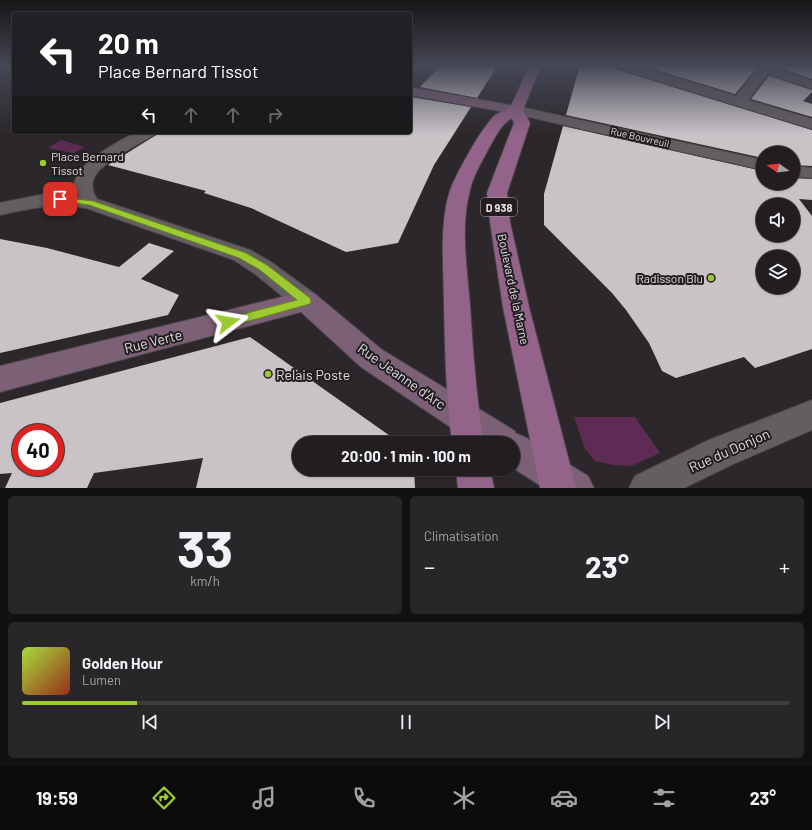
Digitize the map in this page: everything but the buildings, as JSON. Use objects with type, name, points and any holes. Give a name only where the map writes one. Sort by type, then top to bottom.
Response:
[{"type":"main road","points":[[466,431],[455,260],[456,211],[460,188],[468,170],[500,119],[516,110],[525,88]]},
{"type":"main road","name":"Boulevard de la Marne","points":[[516,110],[522,124],[497,193],[500,222],[516,307],[563,483]]},
{"type":"main road","points":[[474,476],[476,488]]},
{"type":"street","points":[[693,88],[812,124]]},
{"type":"street","points":[[740,102],[751,88]]},
{"type":"street","points":[[412,91],[516,110]]},
{"type":"street","name":"Rue Bouvreuil","points":[[516,110],[756,163]]},
{"type":"street","points":[[90,203],[83,192],[82,182],[86,173],[104,159],[145,134]]},
{"type":"street","points":[[800,172],[812,174]]},
{"type":"street","points":[[0,209],[41,200],[74,200],[90,203],[242,255],[264,268],[306,301]]},
{"type":"street","name":"Rue Jeanne d'Arc","points":[[306,301],[371,358],[466,431],[481,436]]},
{"type":"street","name":"Rue Verte","points":[[0,379],[258,315],[306,301]]},
{"type":"street","name":"Rue du Donjon","points":[[647,488],[721,452],[812,415]]},
{"type":"street","points":[[520,454],[563,483]]},
{"type":"shaded area","points":[[61,140],[85,147],[73,153],[48,148]]},
{"type":"shaded area","points":[[574,417],[635,417],[660,453],[631,466],[613,465],[595,461],[585,449]]},
{"type":"place","name":"Place Bernard Tissot","points":[[43,163]]},
{"type":"place","name":"Radisson Blu","points":[[711,278]]},
{"type":"place","name":"Relais Poste","points":[[268,374]]},
{"type":"route","points":[[60,199],[90,203],[242,255],[264,268],[306,301],[228,322]]}]
